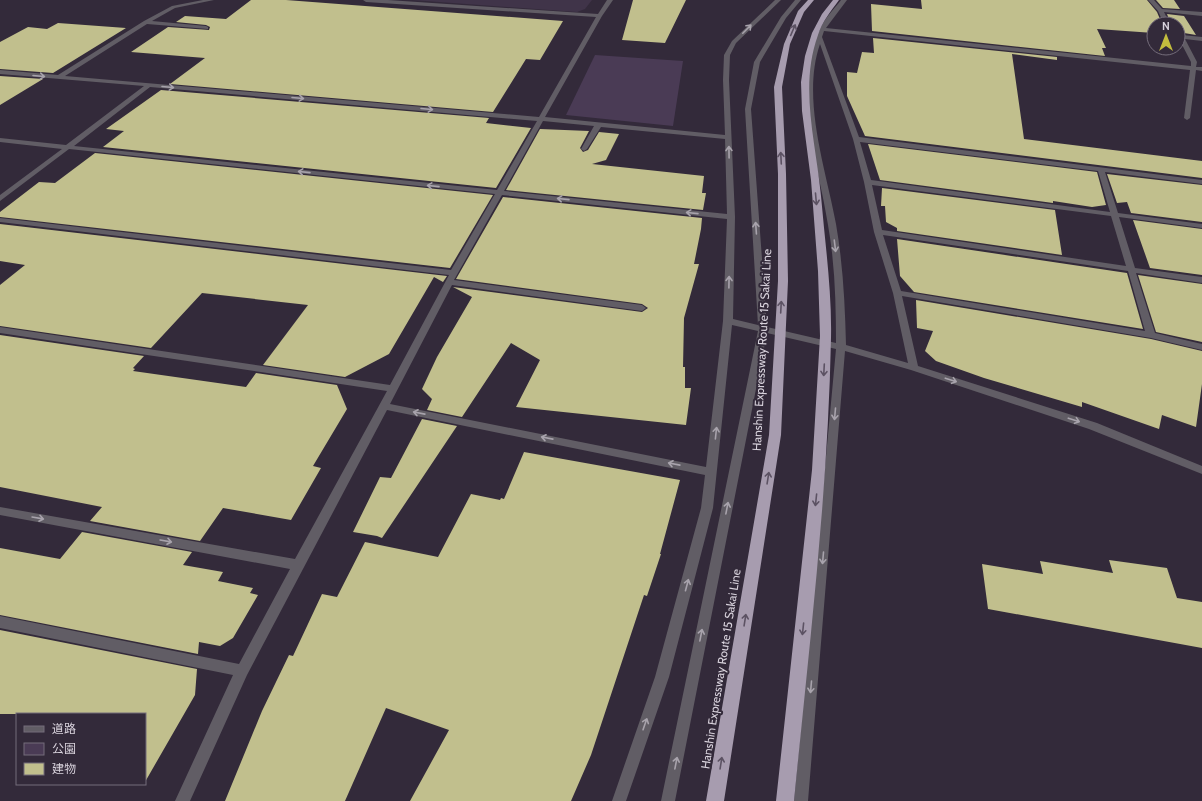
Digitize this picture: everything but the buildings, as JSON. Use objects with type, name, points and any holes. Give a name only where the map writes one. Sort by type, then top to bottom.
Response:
[{"type":"highway","name":"Hanshin Expressway Route 15 Sakai Line","points":[[715,801],[775,435],[783,281],[782,174],[778,87],[787,44],[801,11],[811,0]]},
{"type":"highway","points":[[785,801],[819,470],[826,336],[823,271],[806,111],[805,82],[808,56],[815,33],[825,14],[836,0]]},
{"type":"street","points":[[59,77],[146,22],[174,7],[211,0]]},
{"type":"street","points":[[366,0],[599,16]]},
{"type":"street","points":[[182,801],[242,671],[451,278],[599,16],[610,0]]},
{"type":"street","points":[[619,801],[662,677],[708,508],[728,321],[731,217],[726,80],[727,54],[734,42],[778,0]]},
{"type":"street","points":[[668,801],[763,329],[748,108],[757,62],[784,17],[798,0]]},
{"type":"street","points":[[801,801],[842,348],[839,282],[832,225],[814,134],[810,81],[813,57],[823,29],[844,0]]},
{"type":"street","points":[[1151,0],[1163,16]]},
{"type":"street","points":[[1160,10],[1202,14]]},
{"type":"street","points":[[146,22],[206,28]]},
{"type":"street","points":[[823,29],[1202,69]]},
{"type":"street","points":[[820,37],[856,139],[868,182],[878,232],[896,293],[914,368]]},
{"type":"street","points":[[1186,37],[1202,39]]},
{"type":"street","points":[[1186,47],[1194,62],[1187,118]]},
{"type":"street","points":[[0,72],[599,124],[729,138]]},
{"type":"street","points":[[0,199],[148,86]]},
{"type":"street","points":[[584,149],[599,124]]},
{"type":"street","points":[[856,139],[1202,182]]},
{"type":"street","points":[[0,140],[731,217]]},
{"type":"street","points":[[1101,170],[1152,335]]},
{"type":"street","points":[[868,182],[1202,226]]},
{"type":"street","points":[[0,220],[451,278],[642,308]]},
{"type":"street","points":[[878,232],[1202,280]]},
{"type":"street","points":[[896,293],[1152,335],[1202,347]]},
{"type":"street","points":[[728,321],[842,348],[914,368],[1093,426],[1202,470]]},
{"type":"street","points":[[0,330],[393,388]]},
{"type":"street","points":[[384,406],[712,472]]},
{"type":"street","points":[[0,511],[298,565]]},
{"type":"street","points":[[0,622],[242,671]]},
{"type":"shaded area","points":[[412,0],[592,0],[585,9],[577,12]]},
{"type":"green space","points":[[595,55],[683,61],[673,126],[566,115]]}]
